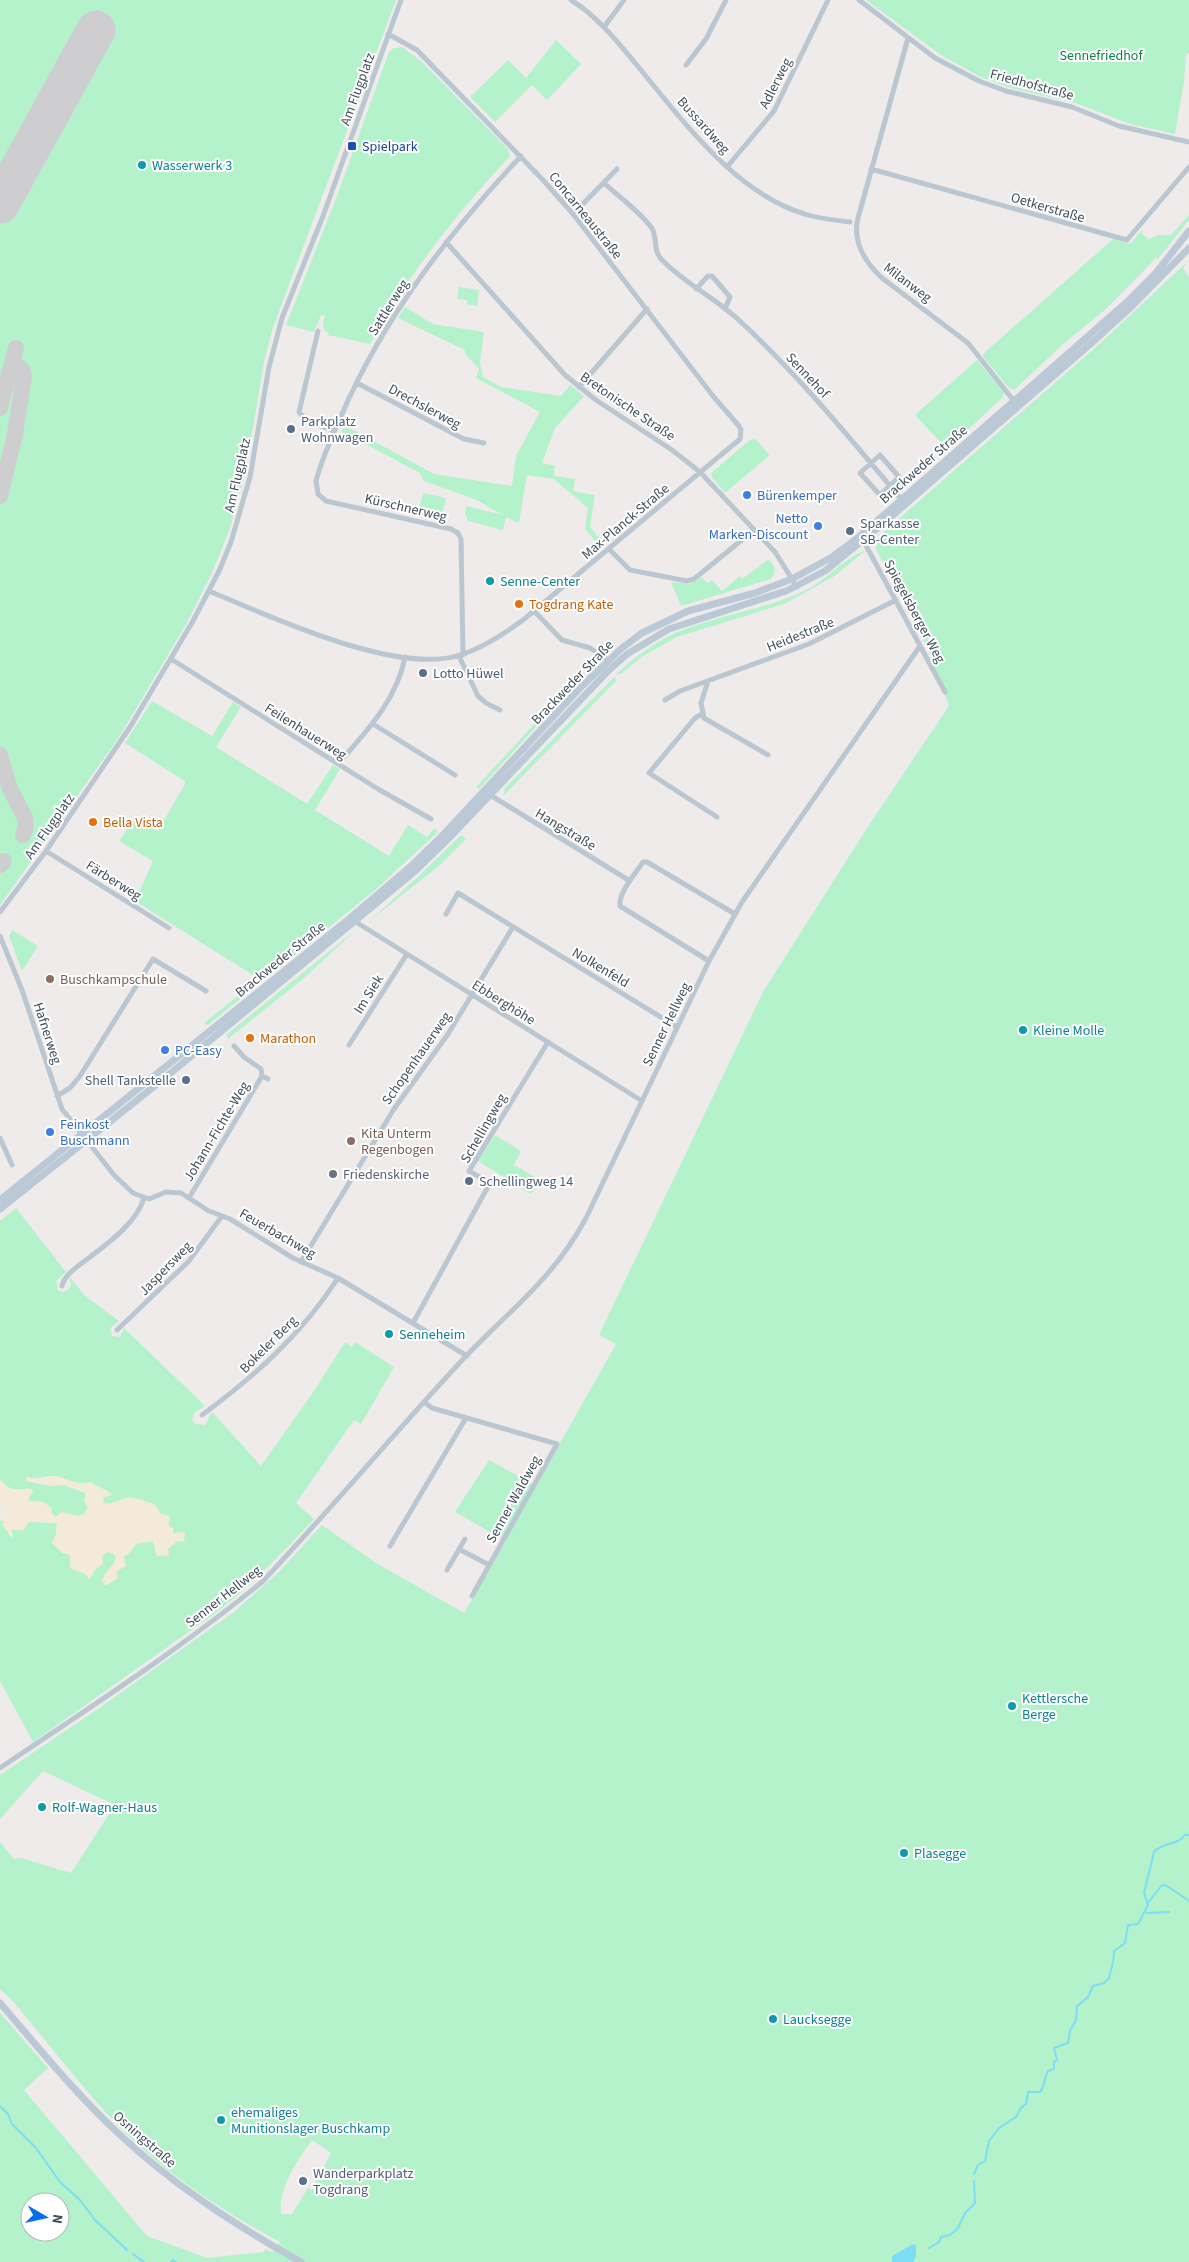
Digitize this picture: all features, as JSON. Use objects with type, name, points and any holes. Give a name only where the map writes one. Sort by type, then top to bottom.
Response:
[{"type":"main road","name":"Brackweder Straße","points":[[0,1200],[327,937],[410,867],[642,633],[688,611],[755,593],[792,579],[832,557],[860,536],[1127,302],[1156,273],[1189,231]]},
{"type":"main road","name":"Brackweder Straße","points":[[0,1209],[356,922],[414,872],[490,795],[611,663],[669,629],[796,587],[825,570],[864,540],[1122,315],[1189,248]]},
{"type":"main road","name":"Osningstraße","points":[[0,2003],[77,2091],[136,2149],[222,2215],[301,2262]]},
{"type":"street","name":"Am Flugplatz","points":[[0,912],[46,852],[112,756],[209,592],[231,542],[241,512],[255,454],[269,367],[282,318],[323,216],[401,0]]},
{"type":"street","name":"Bussardweg","points":[[571,0],[604,26],[705,146],[727,167],[762,193],[792,210],[818,218],[850,222]]},
{"type":"street","points":[[604,26],[624,0]]},
{"type":"street","points":[[686,66],[706,39],[726,0]]},
{"type":"street","name":"Adlerweg","points":[[727,167],[766,123],[774,111],[828,0]]},
{"type":"street","name":"Friedhofstraße","points":[[859,0],[908,38],[958,71],[993,87],[1072,107],[1119,126],[1189,142]]},
{"type":"street","name":"Concarneaustraße","points":[[388,34],[417,50],[521,156],[573,214],[713,396],[739,426],[741,434]]},
{"type":"street","name":"Milanweg","points":[[908,38],[857,223],[858,237],[863,256],[882,278],[968,343],[1014,401]]},
{"type":"street","name":"Sattlerweg","points":[[318,494],[316,481],[334,431],[356,383],[398,310],[446,242],[480,200],[521,156]]},
{"type":"street","name":"Oetkerstraße","points":[[871,169],[1127,240],[1189,167]]},
{"type":"street","points":[[573,214],[617,169]]},
{"type":"street","name":"Sennehof","points":[[604,182],[651,228],[654,247],[659,257],[679,277],[725,309],[782,363],[901,499]]},
{"type":"street","name":"Bretonische Straße","points":[[446,242],[562,372],[579,387],[672,450],[700,472],[775,552],[796,587]]},
{"type":"street","points":[[696,289],[708,276],[712,276],[730,297],[725,309]]},
{"type":"street","points":[[579,387],[647,310]]},
{"type":"street","points":[[318,331],[300,412],[307,421],[334,431]]},
{"type":"street","name":"Drechslerweg","points":[[356,383],[464,439],[484,444]]},
{"type":"street","name":"Max-Planck-Straße","points":[[209,592],[328,639],[404,657],[437,659],[461,655],[500,636],[534,611],[736,444],[741,434]]},
{"type":"street","points":[[882,455],[899,477],[882,494],[877,495],[860,474],[861,470],[870,463],[882,455]]},
{"type":"street","name":"Kürschnerweg","points":[[318,494],[331,502],[451,529],[458,533],[461,539],[461,655]]},
{"type":"street","points":[[609,549],[630,570],[687,581],[694,580],[754,530]]},
{"type":"street","name":"Spiegelsberger Weg","points":[[864,540],[946,692]]},
{"type":"street","name":"Heidestraße","points":[[665,700],[680,691],[708,680],[809,644],[896,600]]},
{"type":"street","points":[[534,611],[562,640],[590,648],[611,663]]},
{"type":"street","name":"Senner Hellweg","points":[[0,1768],[102,1700],[228,1610],[262,1582],[467,1356],[526,1300],[573,1242],[709,962],[735,914],[762,872],[920,646]]},
{"type":"street","points":[[461,655],[478,696],[486,703],[500,710]]},
{"type":"street","points":[[338,764],[373,724],[391,696],[404,657]]},
{"type":"street","name":"Feilenhauerweg","points":[[171,659],[338,764],[432,819]]},
{"type":"street","points":[[708,680],[702,696],[702,714],[711,724],[768,755]]},
{"type":"street","points":[[702,714],[695,718],[649,773],[717,817]]},
{"type":"street","points":[[373,724],[455,775]]},
{"type":"street","name":"Hangstraße","points":[[490,795],[630,881]]},
{"type":"street","name":"Färberweg","points":[[46,852],[169,928]]},
{"type":"street","points":[[709,962],[620,906],[620,900],[630,881],[643,862],[647,862],[735,914]]},
{"type":"street","name":"Nolkenfeld","points":[[446,914],[458,893],[677,1027]]},
{"type":"street","name":"Ebberghöhe","points":[[356,922],[642,1101]]},
{"type":"street","points":[[472,994],[514,927]]},
{"type":"street","name":"Hafnerweg","points":[[0,936],[22,990],[63,1112],[86,1141]]},
{"type":"street","name":"Im Siek","points":[[349,1045],[407,954]]},
{"type":"street","points":[[57,1096],[70,1088],[80,1076],[153,958],[206,991]]},
{"type":"street","name":"Schopenhauerweg","points":[[301,1262],[394,1109],[448,1034],[472,994]]},
{"type":"street","name":"Schellingweg","points":[[413,1323],[490,1184],[468,1171],[548,1042]]},
{"type":"street","name":"Johann-Fichte-Weg","points":[[190,1198],[265,1078],[261,1069],[244,1058],[234,1046]]},
{"type":"street","points":[[0,1138],[12,1165]]},
{"type":"street","points":[[62,1286],[68,1274],[103,1247],[140,1211],[144,1198],[123,1185],[86,1141]]},
{"type":"street","name":"Feuerbachweg","points":[[144,1198],[152,1198],[170,1191],[181,1193],[301,1262],[338,1278],[467,1356]]},
{"type":"street","name":"Jaspersweg","points":[[117,1330],[189,1261],[222,1216]]},
{"type":"street","name":"Bokeler Berg","points":[[202,1415],[246,1382],[278,1353],[315,1311],[338,1278]]},
{"type":"street","points":[[390,1546],[466,1418],[432,1408],[424,1402]]},
{"type":"street","name":"Senner Waldweg","points":[[466,1418],[557,1444],[472,1596]]},
{"type":"street","name":"Senner Waldweg","points":[[447,1570],[465,1539]]},
{"type":"street","points":[[460,1550],[489,1566]]},
{"type":"green space","points":[[0,0],[396,0],[272,330],[264,362],[245,475],[229,531],[211,575],[185,626],[119,737],[0,905]]},
{"type":"green space","name":"Sennefriedhof","points":[[866,0],[1189,0],[1189,53],[1186,54],[1184,81],[1175,134],[1130,124],[1076,103],[1014,89],[981,77],[941,55]]},
{"type":"green space","points":[[556,40],[581,64],[547,100],[532,85],[495,122],[470,97],[508,60],[526,78]]},
{"type":"green space","points":[[402,47],[420,60],[508,149],[510,156],[434,246],[400,294],[370,344],[328,335],[329,333],[324,330],[323,326],[325,316],[321,315],[314,332],[286,325],[337,196],[389,52],[394,48]]},
{"type":"green space","points":[[1189,215],[1189,220],[1157,260],[1157,257],[1107,308],[1062,345],[1014,390],[1008,387],[982,355],[1113,239],[1130,244],[1143,229],[1142,234],[1149,239],[1158,235],[1171,235]]},
{"type":"green space","points":[[1186,263],[1183,268],[1189,277],[1189,2262],[912,2262],[916,2257],[916,2245],[913,2244],[892,2256],[892,2262],[0,2262],[0,2013],[48,2068],[24,2090],[147,2236],[207,2258],[264,2252],[266,2249],[272,2252],[280,2242],[200,2194],[145,2151],[98,2103],[12,2000],[0,1989],[0,1842],[14,1859],[21,1858],[71,1873],[115,1805],[43,1771],[0,1819],[0,1775],[98,1709],[234,1612],[280,1571],[322,1525],[376,1563],[464,1613],[506,1541],[455,1512],[489,1460],[536,1486],[616,1344],[599,1335],[763,992],[869,825],[949,706],[926,645],[876,549],[879,536],[1095,348]],"holes":[[[312,2140],[331,2153],[312,2190],[308,2188],[292,2214],[281,2214],[283,2195],[290,2175]]]},
{"type":"green space","points":[[459,287],[479,290],[477,306],[467,304],[467,300],[457,299]]},
{"type":"green space","points":[[405,307],[433,324],[484,332],[480,363],[483,377],[501,387],[561,396],[570,385],[584,396],[555,428],[542,463],[555,466],[554,476],[575,479],[573,491],[595,495],[590,527],[604,544],[601,548],[585,529],[588,508],[554,479],[527,475],[519,523],[506,517],[503,530],[468,521],[465,513],[466,506],[503,515],[477,500],[424,481],[420,473],[341,431],[344,426],[357,432],[434,474],[512,486],[516,456],[540,412],[476,378],[479,369],[465,354],[465,350],[398,318]]},
{"type":"green space","points":[[977,360],[1004,392],[1003,397],[947,449],[915,415]]},
{"type":"green space","points":[[755,439],[770,455],[725,493],[711,473],[750,440]]},
{"type":"green space","points":[[423,493],[446,498],[442,516],[419,511]]},
{"type":"green space","points":[[865,551],[833,577],[784,604],[677,637],[643,656],[622,673],[615,675],[640,654],[678,632],[794,596],[814,585],[852,557]]},
{"type":"green space","points":[[769,559],[774,569],[771,579],[681,606],[671,582],[690,584],[702,577],[707,583],[712,580],[722,591],[740,576],[742,579]]},
{"type":"green space","points":[[614,677],[617,680],[503,796],[505,788]]},
{"type":"green space","points":[[152,701],[212,736],[233,702],[241,707],[216,747],[307,804],[333,765],[340,769],[315,810],[389,856],[408,825],[427,837],[434,828],[438,832],[375,890],[208,1025],[204,1023],[259,979],[135,901],[153,861],[119,841],[135,818],[158,831],[186,782],[125,743]]},
{"type":"green space","points":[[540,718],[544,718],[479,789],[476,787]]},
{"type":"green space","points":[[461,835],[466,839],[440,865],[368,922],[418,877]]},
{"type":"green space","points":[[358,928],[303,979],[228,1039],[226,1035]]},
{"type":"green space","points":[[12,930],[38,946],[22,971],[9,936]]},
{"type":"green space","points":[[495,1135],[521,1151],[514,1165],[540,1180],[531,1194],[478,1161]]},
{"type":"green space","points":[[16,1208],[66,1272],[56,1281],[58,1290],[63,1292],[69,1289],[71,1284],[69,1276],[84,1295],[119,1321],[110,1328],[112,1336],[120,1337],[124,1328],[205,1406],[194,1413],[192,1420],[195,1424],[205,1425],[212,1412],[261,1466],[314,1391],[345,1342],[352,1347],[355,1342],[394,1367],[361,1424],[354,1420],[296,1503],[314,1519],[290,1544],[253,1581],[214,1614],[33,1742],[0,1681],[0,1520],[5,1522],[10,1537],[13,1536],[11,1529],[17,1530],[29,1522],[57,1523],[56,1533],[70,1555],[75,1569],[88,1576],[99,1566],[102,1556],[107,1552],[113,1553],[116,1557],[114,1563],[103,1576],[115,1575],[124,1561],[124,1556],[129,1554],[136,1543],[153,1541],[156,1545],[155,1552],[161,1556],[166,1555],[168,1549],[177,1541],[177,1534],[173,1533],[172,1527],[170,1528],[166,1515],[162,1515],[154,1504],[130,1497],[107,1504],[103,1503],[105,1491],[95,1485],[76,1484],[56,1476],[26,1477],[26,1481],[64,1485],[85,1493],[88,1507],[84,1514],[78,1516],[62,1513],[55,1517],[43,1502],[29,1501],[28,1488],[12,1489],[0,1479],[0,1221]]},
{"type":"sand","points":[[55,1476],[76,1482],[91,1482],[95,1486],[108,1491],[113,1495],[102,1498],[103,1503],[107,1504],[130,1497],[154,1504],[160,1513],[168,1515],[170,1518],[168,1524],[170,1528],[173,1527],[173,1533],[185,1532],[184,1542],[177,1541],[168,1549],[169,1557],[166,1555],[157,1556],[153,1541],[136,1544],[131,1552],[124,1556],[126,1566],[117,1571],[117,1579],[105,1586],[102,1581],[116,1557],[112,1553],[107,1552],[102,1556],[103,1564],[94,1570],[93,1575],[89,1579],[85,1574],[70,1568],[70,1555],[62,1553],[52,1543],[58,1529],[57,1523],[29,1522],[23,1531],[11,1529],[12,1538],[2,1524],[5,1522],[0,1520],[0,1518],[8,1516],[0,1507],[0,1479],[7,1487],[32,1489],[33,1492],[28,1497],[29,1501],[43,1502],[52,1508],[51,1513],[55,1517],[62,1512],[78,1516],[84,1514],[88,1507],[84,1501],[85,1492],[64,1485],[51,1486],[26,1481],[26,1477],[44,1479]]},
{"type":"water","points":[[913,2244],[916,2245],[916,2257],[913,2262],[892,2262],[892,2256]]},
{"type":"waterway","points":[[974,2174],[978,2165],[985,2161],[989,2141],[999,2128],[1016,2117],[1021,2108],[1026,2104],[1028,2092],[1040,2092],[1042,2089],[1046,2074],[1054,2069],[1054,2062],[1057,2060],[1054,2048],[1068,2043],[1070,2031],[1076,2020],[1077,2006],[1088,1997],[1093,1986],[1104,1983],[1109,1978],[1114,1951],[1125,1943],[1128,1925],[1138,1924],[1148,1905],[1144,1893],[1154,1852],[1161,1847],[1178,1841],[1185,1835],[1189,1835]]},
{"type":"waterway","points":[[1148,1903],[1162,1885],[1167,1886],[1189,1901]]},
{"type":"waterway","points":[[1147,1913],[1169,1912]]},
{"type":"waterway","points":[[0,2106],[8,2114],[12,2124],[36,2148],[60,2182],[80,2200],[95,2220],[127,2250]]},
{"type":"waterway","points":[[929,2248],[939,2242],[941,2237],[950,2235],[958,2228],[965,2213],[975,2203],[974,2181]]},
{"type":"waterway","points":[[133,2254],[144,2262]]},
{"type":"waterway","points":[[171,2262],[173,2260],[176,2262]]},
{"type":"taxiway","points":[[0,408],[16,348]]},
{"type":"taxiway","points":[[0,496],[15,434],[24,377],[22,369],[12,363]]},
{"type":"taxiway","points":[[0,755],[10,789],[25,818],[26,827],[23,835]]},
{"type":"taxiway","points":[[0,865],[4,861]]},
{"type":"runway","points":[[0,204],[96,30]]},
{"type":"place","name":"Spielpark","points":[[352,146]]},
{"type":"place","name":"Wasserwerk 3","points":[[142,165]]},
{"type":"place","name":"Parkplatz Wohnwagen","points":[[291,429]]},
{"type":"place","name":"Bürenkemper","points":[[747,495]]},
{"type":"place","name":"Netto Marken-Discount","points":[[818,526]]},
{"type":"place","name":"Sparkasse SB-Center","points":[[850,531]]},
{"type":"place","name":"Senne-Center","points":[[490,581]]},
{"type":"place","name":"Togdrang Kate","points":[[519,604]]},
{"type":"place","name":"Lotto Hüwel","points":[[423,673]]},
{"type":"place","name":"Bella Vista","points":[[93,822]]},
{"type":"place","name":"Buschkampschule","points":[[50,979]]},
{"type":"place","name":"Kleine Molle","points":[[1023,1030]]},
{"type":"place","name":"Marathon","points":[[250,1038]]},
{"type":"place","name":"PC-Easy","points":[[165,1050]]},
{"type":"place","name":"Shell Tankstelle","points":[[186,1080]]},
{"type":"place","name":"Feinkost Buschmann","points":[[50,1132]]},
{"type":"place","name":"Kita Unterm Regenbogen","points":[[351,1141]]},
{"type":"place","name":"Friedenskirche","points":[[333,1174]]},
{"type":"place","name":"Schellingweg 14","points":[[469,1181]]},
{"type":"place","name":"Senneheim","points":[[389,1334]]},
{"type":"place","name":"Kettlersche Berge","points":[[1012,1706]]},
{"type":"place","name":"Rolf-Wagner-Haus","points":[[42,1807]]},
{"type":"place","name":"Plasegge","points":[[904,1853]]},
{"type":"place","name":"Laucksegge","points":[[773,2019]]},
{"type":"place","name":"ehemaliges Munitionslager Buschkamp","points":[[221,2120]]},
{"type":"place","name":"Wanderparkplatz Togdrang","points":[[303,2181]]}]
